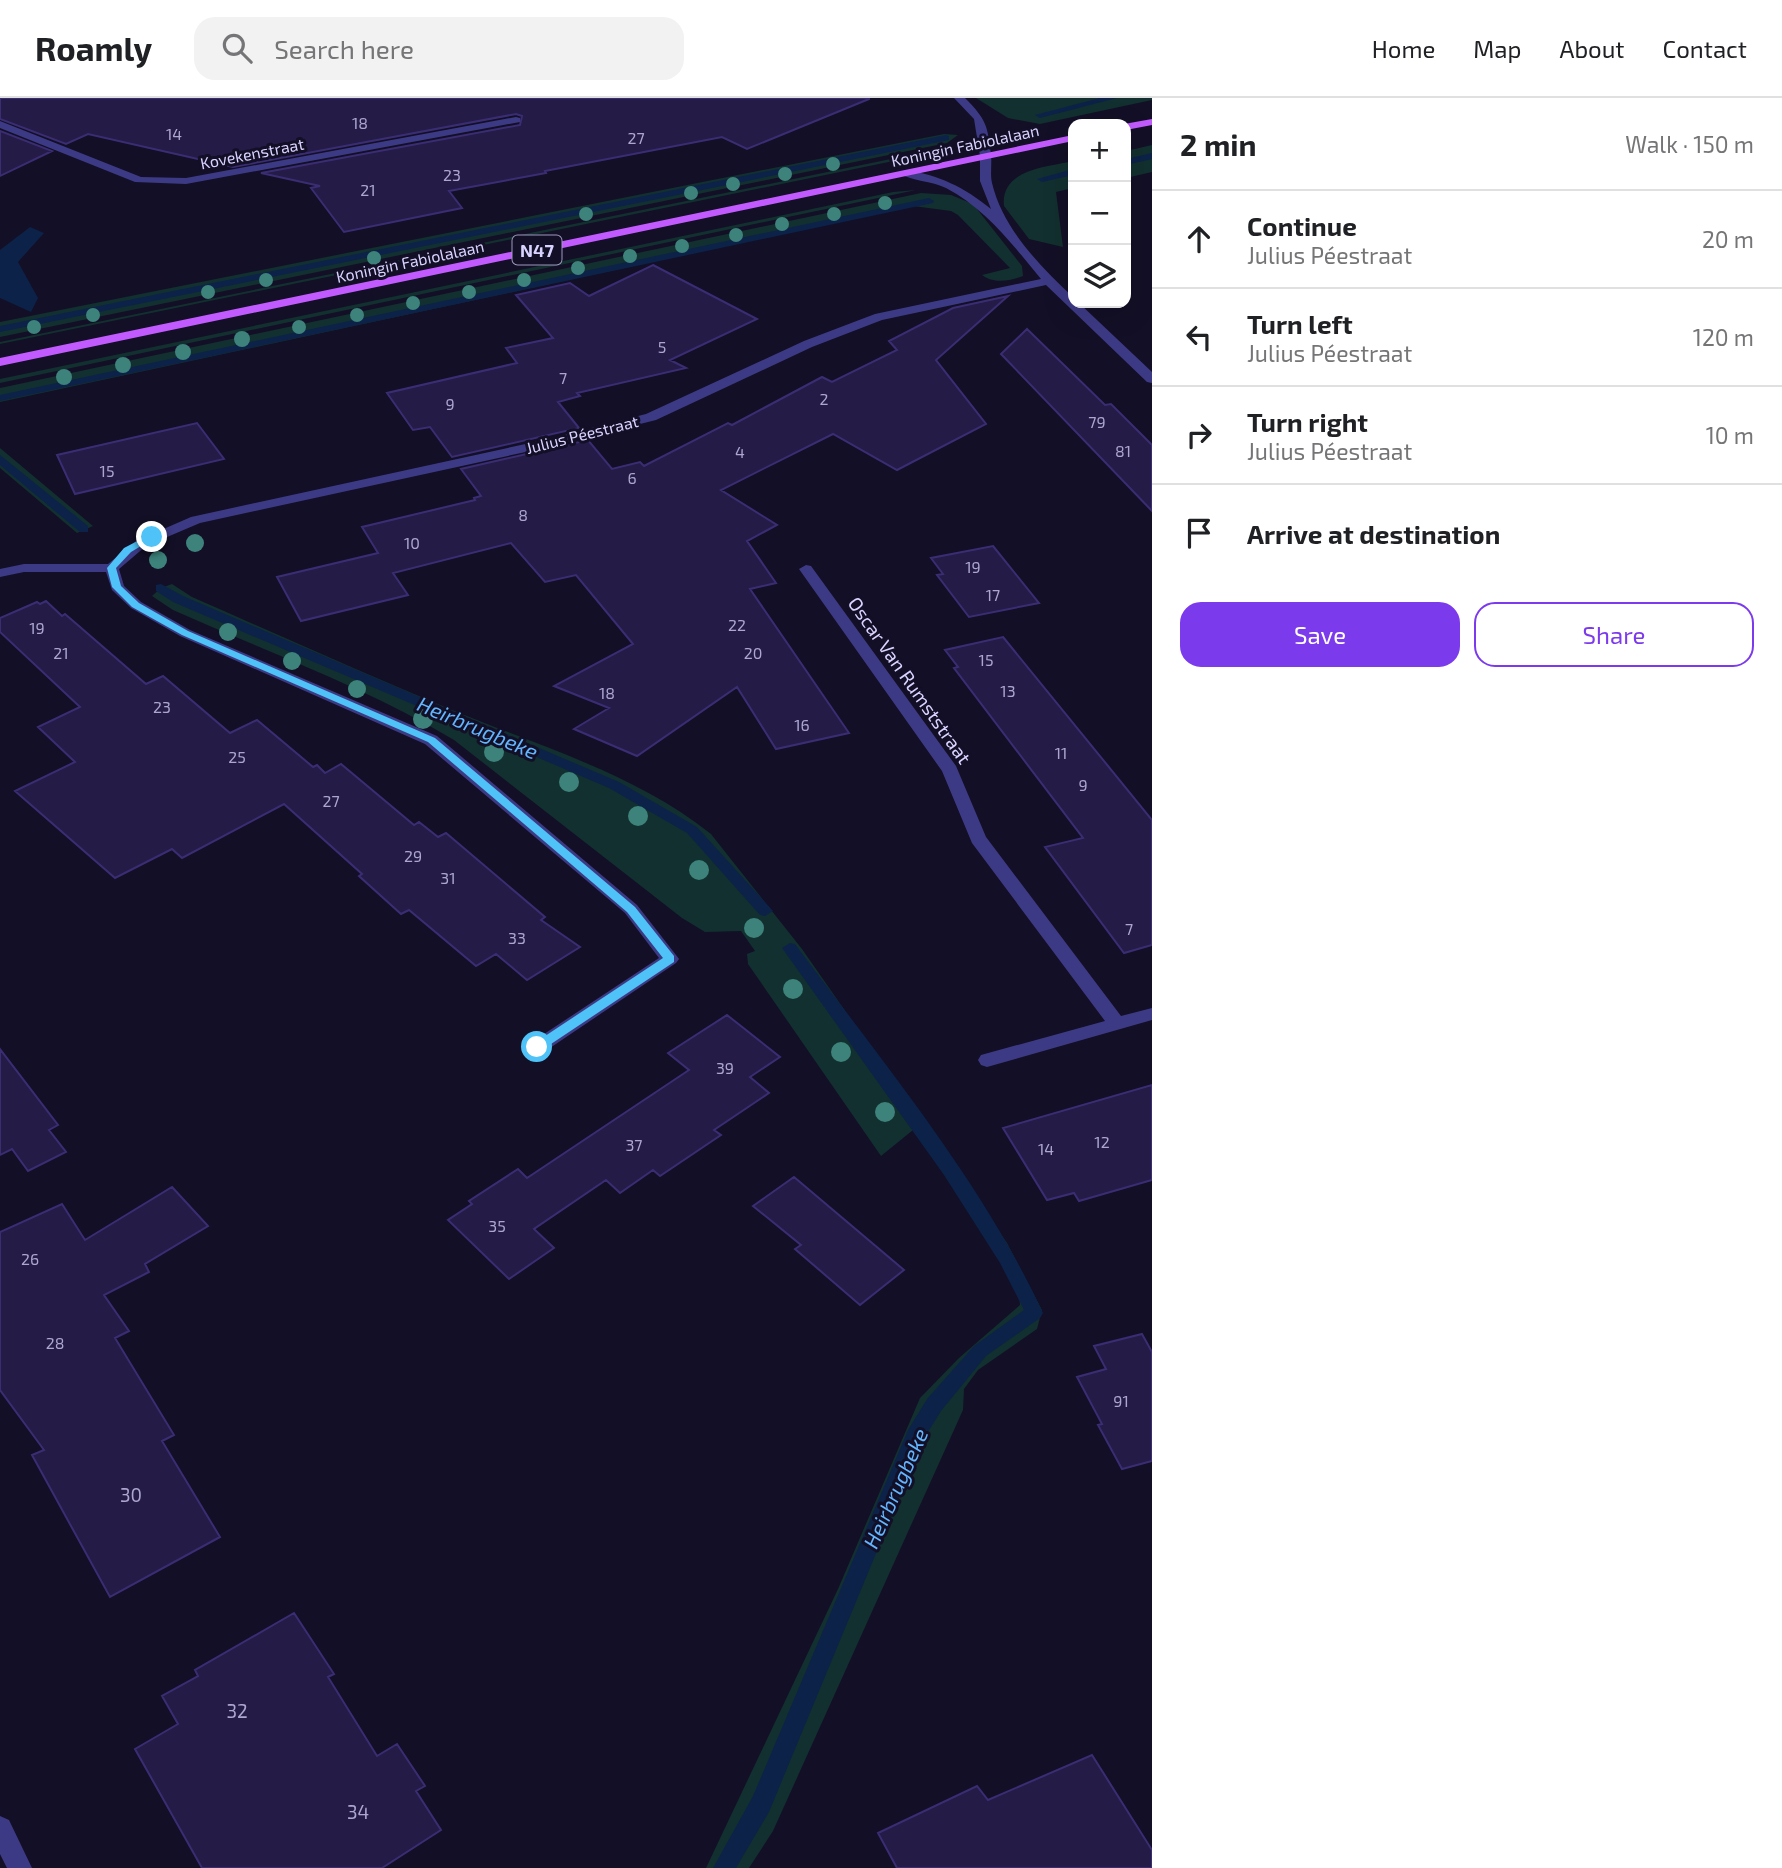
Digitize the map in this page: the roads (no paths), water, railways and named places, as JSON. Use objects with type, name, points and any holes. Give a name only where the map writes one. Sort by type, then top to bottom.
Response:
[{"type":"main road","points":[[1131,126],[1152,122]]},
{"type":"main road","name":"Koningin Fabiolalaan","points":[[0,362],[1068,139]]},
{"type":"street","points":[[959,98],[979,118],[986,156],[986,181],[1002,224]]},
{"type":"street","name":"Kovekenstraat","points":[[0,124],[139,180],[186,181],[516,120]]},
{"type":"street","points":[[905,173],[925,176],[951,185],[1002,224],[1049,281],[1152,379]]},
{"type":"street","name":"Julius Péestraat","points":[[112,568],[127,550],[196,520],[544,444],[651,417],[808,344],[879,317],[1049,281]]},
{"type":"street","points":[[0,573],[24,568],[112,568],[117,587],[136,605],[185,633],[431,740],[631,909],[670,959],[537,1047]]},
{"type":"street","name":"Oscar Van Rumststraat","points":[[806,569],[950,770],[978,839],[1117,1024]]},
{"type":"street","points":[[987,1060],[1152,1014]]},
{"type":"street","points":[[0,1828],[19,1868]]},
{"type":"water","points":[[30,227],[44,233],[18,262],[38,298],[31,312],[0,298],[0,250]]},
{"type":"waterway","points":[[1040,115],[1112,98]]},
{"type":"waterway","points":[[0,329],[946,138]]},
{"type":"waterway","points":[[1131,161],[1152,156]]},
{"type":"waterway","points":[[1042,179],[1068,173]]},
{"type":"waterway","points":[[0,398],[929,201]]},
{"type":"waterway","name":"Heirbrugbeke","points":[[0,459],[84,529]]},
{"type":"waterway","name":"Heirbrugbeke","points":[[161,588],[178,599],[614,785],[692,830],[765,911]]},
{"type":"waterway","name":"Heirbrugbeke","points":[[724,1868],[761,1804],[915,1436],[934,1405],[980,1351],[1034,1313],[1006,1258],[950,1170],[790,948]]}]
